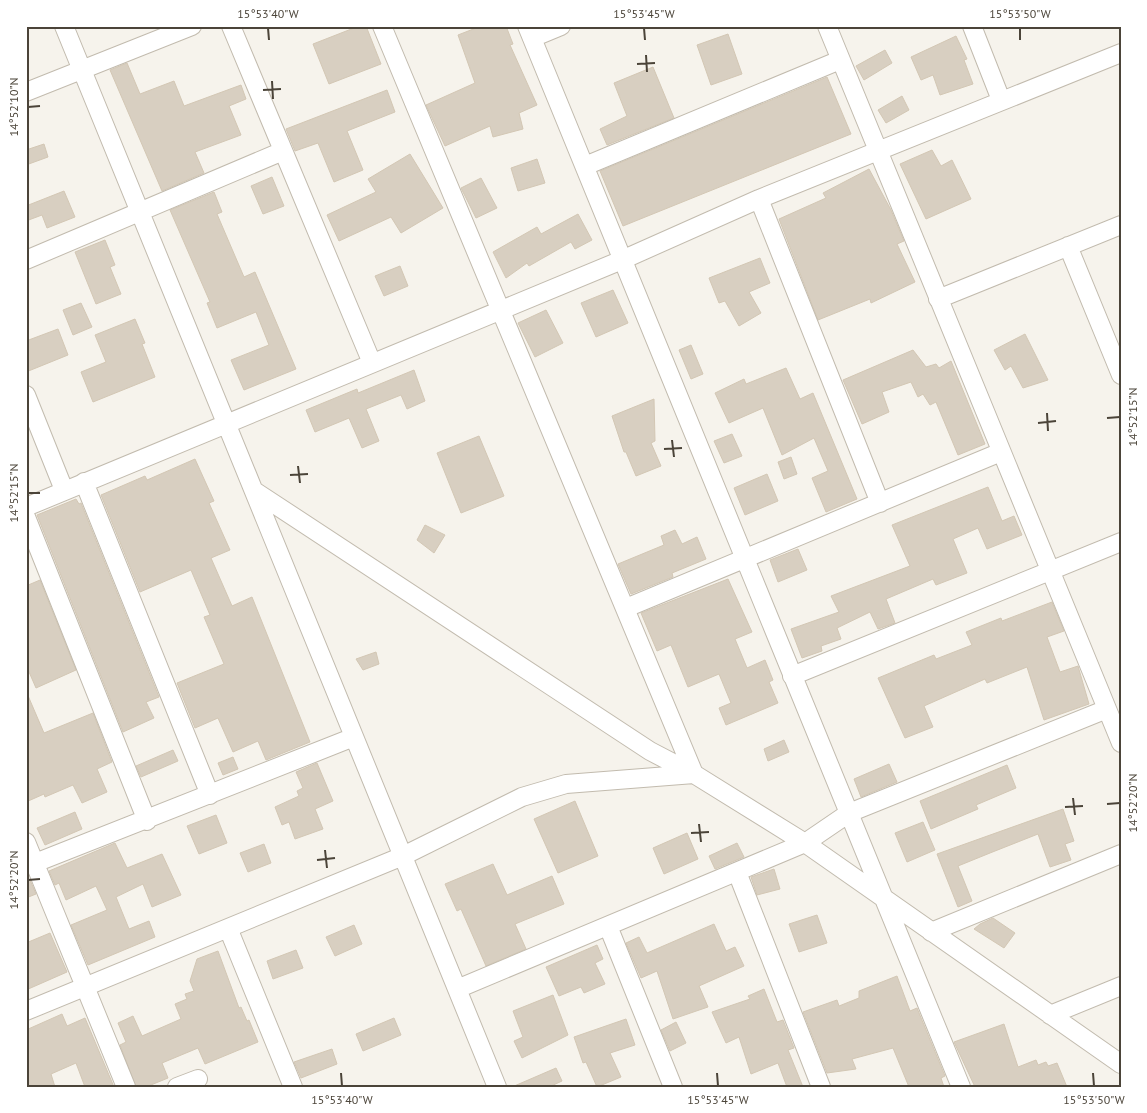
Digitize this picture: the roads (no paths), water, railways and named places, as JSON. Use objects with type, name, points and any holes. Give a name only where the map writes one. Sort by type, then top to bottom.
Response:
[{"type":"street","points":[[64,26],[226,424],[256,492],[497,1087]]},
{"type":"street","points":[[26,92],[192,26]]},
{"type":"street","points":[[231,26],[372,363]]},
{"type":"street","points":[[382,26],[694,774]]},
{"type":"street","points":[[560,26],[530,32],[961,1087]]},
{"type":"street","points":[[827,26],[1121,743]]},
{"type":"street","points":[[972,26],[1001,100]]},
{"type":"street","points":[[26,507],[622,260],[759,199],[1121,53]]},
{"type":"street","points":[[585,166],[840,60]]},
{"type":"street","points":[[26,260],[139,210],[283,151]]},
{"type":"street","points":[[759,199],[880,503]]},
{"type":"street","points":[[938,299],[1121,225]]},
{"type":"street","points":[[1068,246],[1121,376]]},
{"type":"street","points":[[26,395],[64,490]]},
{"type":"street","points":[[626,608],[1001,452]]},
{"type":"street","points":[[84,482],[210,795]]},
{"type":"street","points":[[256,492],[650,751],[694,774],[805,843],[1121,1064]]},
{"type":"street","points":[[26,517],[147,820]]},
{"type":"street","points":[[792,676],[1121,542]]},
{"type":"street","points":[[457,989],[805,843],[849,813],[1107,709]]},
{"type":"street","points":[[35,863],[354,737]]},
{"type":"street","points":[[26,1011],[85,985],[403,856],[522,797],[566,784],[694,774]]},
{"type":"street","points":[[26,842],[126,1087]]},
{"type":"street","points":[[931,932],[1121,854]]},
{"type":"street","points":[[737,872],[821,1087]]},
{"type":"street","points":[[608,926],[673,1087]]},
{"type":"street","points":[[228,928],[293,1087]]},
{"type":"street","points":[[1050,1015],[1121,986]]},
{"type":"street","points":[[177,1087],[198,1079]]}]
